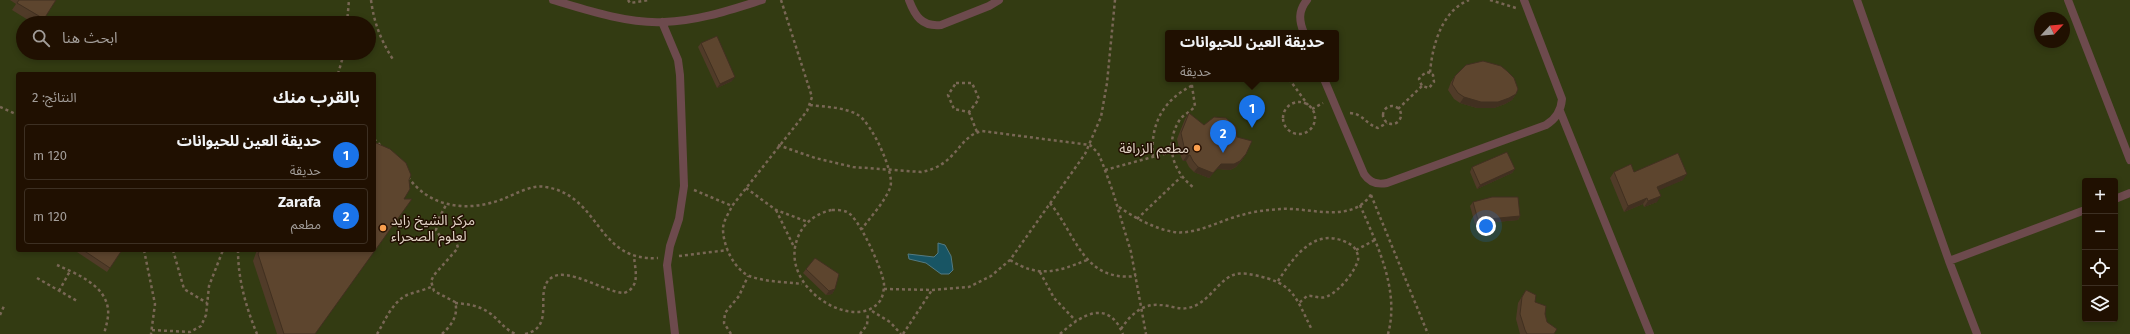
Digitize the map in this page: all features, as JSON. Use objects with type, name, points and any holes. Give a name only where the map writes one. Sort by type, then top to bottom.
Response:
[{"type":"lane","points":[[553,0],[615,16],[662,22],[711,15],[762,0]]},
{"type":"lane","points":[[909,0],[917,18],[928,25],[935,26],[989,6],[999,0]]},
{"type":"lane","points":[[1303,30],[1300,14],[1307,0]]},
{"type":"lane","points":[[1325,82],[1364,174],[1368,179],[1377,184],[1387,183],[1546,125],[1551,122],[1560,111],[1562,99],[1561,92],[1524,0]]},
{"type":"lane","points":[[1857,0],[1949,261],[1977,334]]},
{"type":"lane","points":[[2068,0],[2130,160]]},
{"type":"lane","points":[[662,22],[673,47],[680,75],[684,186],[679,219],[668,257],[668,276],[676,334]]},
{"type":"lane","points":[[1560,111],[1650,334]]},
{"type":"lane","points":[[2118,198],[2130,193]]},
{"type":"lane","points":[[1949,261],[2082,211]]},
{"type":"path","points":[[348,16],[349,0]]},
{"type":"path","points":[[371,0],[373,16]]},
{"type":"path","points":[[628,0],[630,3],[649,0]]},
{"type":"path","points":[[782,0],[812,91],[810,105],[732,206],[723,229],[728,250],[738,268],[748,276],[802,284]]},
{"type":"path","points":[[884,289],[933,290],[969,287],[991,276],[1010,260],[1090,145],[1101,117],[1105,100],[1115,0]]},
{"type":"path","points":[[1422,86],[1429,88],[1432,86],[1435,79],[1430,73],[1432,51],[1437,36],[1451,14],[1459,5],[1469,0]]},
{"type":"path","points":[[1490,0],[1528,12]]},
{"type":"path","points":[[376,27],[381,41],[394,61]]},
{"type":"path","points":[[339,72],[342,60]]},
{"type":"path","points":[[1422,86],[1419,79],[1427,72],[1430,73]]},
{"type":"path","points":[[1192,82],[1195,106],[1180,119],[1173,138],[1171,152],[1173,162],[1181,177],[1193,187]]},
{"type":"path","points":[[1292,82],[1315,115],[1313,126],[1304,133],[1298,134],[1287,129],[1283,118],[1287,108],[1297,102],[1308,105]]},
{"type":"path","points":[[956,83],[972,83],[979,99],[969,112],[954,109],[948,96],[956,83]]},
{"type":"path","points":[[1153,157],[1154,132],[1157,120],[1172,99],[1192,85]]},
{"type":"path","points":[[1398,109],[1422,86]]},
{"type":"path","points":[[810,105],[853,112],[866,120],[889,170],[892,180],[890,188],[862,229]]},
{"type":"path","points":[[1387,123],[1384,120],[1384,112],[1390,106],[1398,109]]},
{"type":"path","points":[[0,107],[16,114]]},
{"type":"path","points":[[1339,113],[1360,114],[1372,125],[1378,128],[1387,123],[1395,124],[1399,121],[1400,113],[1398,109]]},
{"type":"path","points":[[969,112],[977,132]]},
{"type":"path","points":[[778,145],[835,163],[889,170],[921,172],[932,170],[945,163],[970,136],[977,132],[987,131],[1090,145],[1098,153],[1118,206],[1131,252],[1136,276],[1140,310],[1146,334]]},
{"type":"path","points":[[376,141],[384,149]]},
{"type":"path","points":[[1105,170],[1171,152]]},
{"type":"path","points":[[407,176],[424,193],[446,205],[468,207],[480,206],[533,188],[545,186],[563,193],[582,205],[612,244],[634,256],[645,258],[668,257],[728,250]]},
{"type":"path","points":[[1137,219],[1181,177]]},
{"type":"path","points":[[1118,206],[1137,219],[1164,229],[1183,232],[1256,212],[1283,209],[1342,212],[1352,210],[1370,196],[1377,184]]},
{"type":"path","points":[[684,186],[732,206]]},
{"type":"path","points":[[746,188],[776,210],[808,222]]},
{"type":"path","points":[[1370,196],[1428,334]]},
{"type":"path","points":[[1050,203],[1068,227],[1086,260],[1100,270],[1118,277],[1136,276]]},
{"type":"path","points":[[446,205],[437,222],[436,230],[440,236],[456,241],[458,248],[432,278],[432,287],[436,293],[455,302],[483,309],[490,313],[506,329],[516,334]]},
{"type":"path","points":[[1360,205],[1375,240],[1391,298],[1391,324],[1388,334]]},
{"type":"path","points":[[776,210],[795,248]]},
{"type":"path","points":[[843,314],[814,298],[802,284],[795,267],[795,248],[799,233],[808,222],[824,212],[840,210],[848,212],[853,216],[862,229],[883,277],[884,289],[880,300],[872,311],[850,316]]},
{"type":"path","points":[[1278,281],[1298,253],[1315,241],[1331,239],[1348,243],[1356,250],[1358,261],[1341,285],[1329,296],[1322,298],[1307,296],[1299,304]]},
{"type":"path","points":[[1356,250],[1375,240]]},
{"type":"path","points":[[144,252],[155,304],[151,334]]},
{"type":"path","points":[[174,252],[184,289],[207,303]]},
{"type":"path","points":[[152,330],[190,332],[196,330],[205,321],[211,280],[222,252]]},
{"type":"path","points":[[238,252],[238,265],[242,290],[256,334]]},
{"type":"path","points":[[525,334],[532,332],[540,321],[544,308],[543,289],[554,276],[566,275],[624,293],[632,289],[636,280],[634,256]]},
{"type":"path","points":[[1010,260],[1022,267],[1040,272],[1059,271],[1086,260]]},
{"type":"path","points":[[57,265],[93,284],[100,290],[108,309],[104,334]]},
{"type":"path","points":[[59,290],[70,271]]},
{"type":"path","points":[[1040,272],[1054,298],[1077,321]]},
{"type":"path","points":[[1121,329],[1126,321],[1147,306],[1160,305],[1188,308],[1202,301],[1224,280],[1234,274],[1244,273],[1278,281],[1289,288],[1312,330]]},
{"type":"path","points":[[731,334],[724,323],[725,313],[738,296],[748,276]]},
{"type":"path","points":[[37,278],[77,301]]},
{"type":"path","points":[[377,334],[392,308],[401,299],[408,294],[432,287]]},
{"type":"path","points":[[872,311],[890,322],[902,334],[933,290]]},
{"type":"path","points":[[442,334],[454,318],[456,308],[455,302]]},
{"type":"path","points":[[0,315],[4,306]]},
{"type":"path","points":[[860,334],[867,325],[868,313]]},
{"type":"path","points":[[1060,334],[1089,314],[1103,313],[1116,322],[1123,334]]},
{"type":"green space","points":[[0,0],[2130,0],[2130,334],[0,334]]},
{"type":"water","points":[[938,243],[945,245],[951,256],[953,270],[949,274],[941,274],[926,263],[909,259],[908,254],[934,257],[938,253]]},
{"type":"building","points":[[19,0],[56,0],[46,16],[39,16],[17,3]]},
{"type":"building","points":[[717,36],[735,77],[720,84],[701,43]]},
{"type":"building","points":[[1483,61],[1501,66],[1514,78],[1518,89],[1516,94],[1498,102],[1481,102],[1464,97],[1458,93],[1452,84],[1455,76],[1466,65]]},
{"type":"building","points":[[1189,113],[1204,125],[1214,117],[1226,118],[1236,127],[1237,137],[1252,141],[1246,154],[1240,161],[1234,164],[1221,164],[1213,173],[1198,167],[1190,155],[1187,155],[1185,151],[1181,133]]},
{"type":"building","name":"مركز الشيخ زايد لعلوم الصحراء","points":[[376,143],[390,149],[406,163],[411,175],[409,180],[410,189],[404,199],[412,199],[376,249]]},
{"type":"building","points":[[1507,152],[1515,169],[1480,185],[1472,167]]},
{"type":"building","points":[[1678,153],[1687,174],[1657,187],[1661,196],[1648,201],[1647,198],[1628,206],[1614,172],[1631,164],[1634,172]]},
{"type":"building","points":[[1492,197],[1518,197],[1520,216],[1478,220],[1473,202]]},
{"type":"building","points":[[86,252],[121,252],[110,268]]},
{"type":"building","name":"مركز الشيخ زايد لعلوم الصحراء","points":[[259,252],[374,252],[315,334],[284,334],[258,254]]},
{"type":"building","points":[[815,258],[839,274],[835,289],[829,291],[806,269]]},
{"type":"building","points":[[1526,290],[1536,295],[1535,302],[1546,306],[1545,314],[1547,322],[1557,329],[1554,334],[1527,334],[1520,314],[1522,297]]},
{"type":"place","name":"حديقة العين للحيوانات","points":[[1252,128]]},
{"type":"place","name":"مطعم الزرافة","points":[[1197,148]]},
{"type":"place","name":"Zarafa","points":[[1223,153]]},
{"type":"place","name":"مركز الشيخ زايد لعلوم الصحراء","points":[[383,228]]}]
